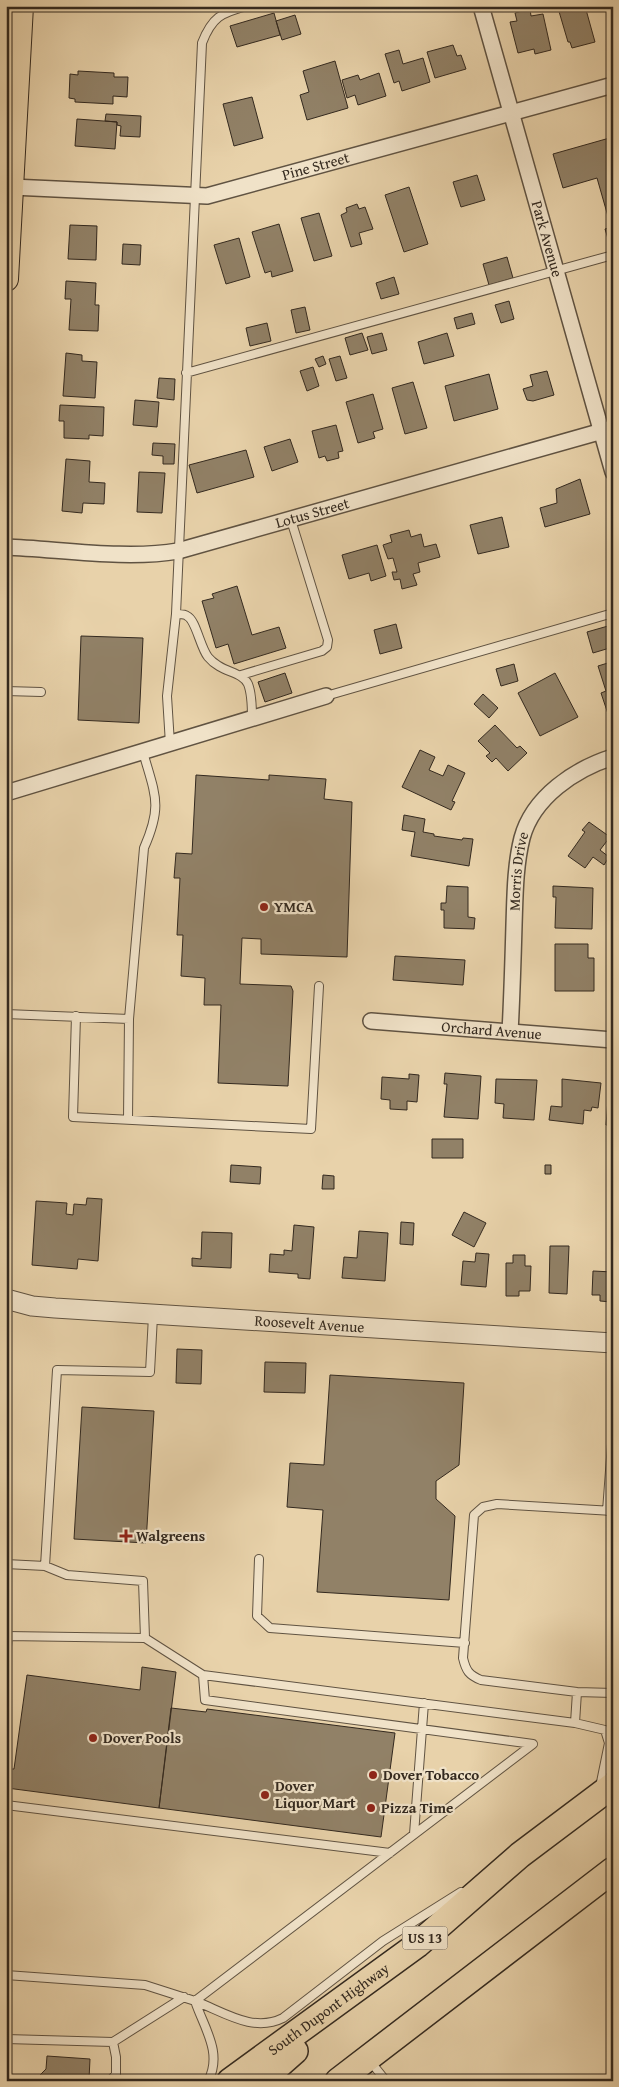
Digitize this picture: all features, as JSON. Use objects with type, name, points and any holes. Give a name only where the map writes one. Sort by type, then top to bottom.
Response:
[{"type":"highway","name":"South Dupont Highway","points":[[230,2081],[417,1945],[520,1855],[605,1791]]},
{"type":"highway","points":[[338,2081],[613,1870]]},
{"type":"highway","points":[[261,2081],[417,1945]]},
{"type":"main road","points":[[6,279],[21,6]]},
{"type":"street","name":"Park Avenue","points":[[481,6],[556,271],[607,429],[613,472]]},
{"type":"street","name":"Pine Street","points":[[12,187],[196,197],[222,193],[613,85]]},
{"type":"street","name":"Lotus Street","points":[[6,547],[88,552],[164,554],[178,552],[607,429]]},
{"type":"street","points":[[6,793],[326,696]]},
{"type":"street","name":"Morris Drive","points":[[510,1032],[516,866],[522,836],[535,811],[553,790],[572,775],[613,757]]},
{"type":"street","name":"Orchard Avenue","points":[[371,1021],[613,1040]]},
{"type":"street","name":"Roosevelt Avenue","points":[[6,1299],[32,1306],[613,1343]]},
{"type":"lane","points":[[170,744],[167,696],[176,614],[202,43],[209,26],[225,12],[247,6]]},
{"type":"lane","points":[[186,373],[613,255]]},
{"type":"lane","points":[[241,675],[322,651],[327,646],[328,640],[290,520]]},
{"type":"lane","points":[[326,696],[613,612]]},
{"type":"lane","points":[[176,614],[187,615],[192,621],[207,656],[218,668],[241,675],[248,683],[252,718]]},
{"type":"lane","points":[[6,691],[41,692]]},
{"type":"lane","points":[[128,1120],[129,1018],[144,848],[154,825],[157,805],[143,752]]},
{"type":"lane","points":[[76,1016],[73,1117],[311,1129],[320,986]]},
{"type":"lane","points":[[6,1014],[129,1018]]},
{"type":"lane","points":[[45,1566],[57,1370],[150,1372],[154,1314]]},
{"type":"lane","points":[[613,1430],[610,1511],[497,1504],[483,1507],[474,1515],[463,1658],[465,1668],[470,1675],[481,1680],[577,1692],[613,1693]]},
{"type":"lane","points":[[259,1559],[257,1616],[270,1628],[465,1642]]},
{"type":"lane","points":[[6,1564],[45,1566],[67,1575],[143,1581],[145,1638]]},
{"type":"lane","points":[[6,1657],[7,1636],[145,1638],[203,1675],[575,1723],[605,1730],[608,1735],[605,1791]]},
{"type":"lane","points":[[195,2001],[533,1744],[205,1700],[203,1675]]},
{"type":"lane","points":[[575,1723],[577,1692]]},
{"type":"lane","points":[[414,1834],[424,1703]]},
{"type":"lane","points":[[6,1805],[390,1853]]},
{"type":"lane","points":[[6,1975],[146,1985],[195,2001],[249,2024],[273,2023],[283,2018],[383,1941],[520,1855]]},
{"type":"lane","points":[[6,2039],[113,2042],[184,1997]]},
{"type":"lane","points":[[195,2001],[214,2049],[212,2073],[208,2081]]},
{"type":"lane","points":[[110,2081],[116,2074],[116,2057],[113,2042]]},
{"type":"lane","points":[[368,2058],[386,2081]]},
{"type":"building","points":[[563,6],[585,6],[595,42],[572,48],[570,42],[568,42],[558,8]]},
{"type":"building","points":[[530,9],[531,16],[543,14],[551,50],[535,54],[534,49],[518,53],[510,22],[517,21],[515,13]]},
{"type":"building","points":[[274,13],[280,35],[237,47],[230,26]]},
{"type":"building","points":[[295,15],[301,34],[282,40],[276,21]]},
{"type":"building","points":[[453,45],[457,56],[461,55],[466,69],[435,78],[427,52]]},
{"type":"building","points":[[399,50],[403,64],[423,58],[430,82],[402,91],[399,81],[394,83],[385,54]]},
{"type":"building","points":[[335,61],[348,108],[307,120],[300,95],[309,92],[303,71]]},
{"type":"building","points":[[78,71],[114,73],[114,77],[128,77],[127,97],[113,96],[113,104],[75,102],[75,99],[69,98],[70,74],[78,75]]},
{"type":"building","points":[[379,73],[386,96],[358,105],[355,95],[347,98],[342,80],[358,75],[360,80]]},
{"type":"building","points":[[252,97],[263,138],[234,146],[223,104]]},
{"type":"building","points":[[106,114],[141,116],[140,137],[120,136],[121,126],[117,125],[117,122],[105,121]]},
{"type":"building","points":[[77,119],[117,122],[115,149],[75,146]]},
{"type":"building","points":[[613,137],[612,252],[605,229],[611,227],[597,178],[563,188],[553,154]]},
{"type":"building","points":[[477,175],[485,200],[461,207],[453,182]]},
{"type":"building","points":[[409,187],[428,244],[404,252],[385,195]]},
{"type":"building","points":[[357,204],[359,209],[365,207],[373,229],[359,233],[362,244],[351,247],[341,215],[347,212],[346,208]]},
{"type":"building","points":[[319,213],[332,256],[314,261],[301,218]]},
{"type":"building","points":[[279,224],[293,271],[272,277],[271,271],[265,273],[252,232]]},
{"type":"building","points":[[70,225],[97,226],[96,260],[68,259]]},
{"type":"building","points":[[239,238],[250,277],[226,284],[214,245]]},
{"type":"building","points":[[123,244],[141,245],[140,265],[122,264]]},
{"type":"building","points":[[507,257],[513,278],[489,285],[483,264]]},
{"type":"building","points":[[394,277],[399,294],[381,299],[376,283]]},
{"type":"building","points":[[66,281],[96,283],[95,305],[99,305],[98,331],[69,330],[71,299],[65,299]]},
{"type":"building","points":[[509,301],[514,319],[501,323],[495,305]]},
{"type":"building","points":[[305,307],[310,330],[296,333],[291,310]]},
{"type":"building","points":[[472,313],[475,324],[457,329],[454,318]]},
{"type":"building","points":[[267,323],[271,341],[250,346],[246,328]]},
{"type":"building","points":[[362,333],[368,350],[350,355],[345,338]]},
{"type":"building","points":[[382,333],[387,350],[372,354],[367,337]]},
{"type":"building","points":[[447,333],[454,356],[424,364],[418,342]]},
{"type":"building","points":[[66,353],[82,355],[82,361],[97,362],[95,398],[63,396]]},
{"type":"building","points":[[323,356],[326,364],[319,367],[315,359]]},
{"type":"building","points":[[340,356],[347,378],[336,381],[329,359]]},
{"type":"building","points":[[313,367],[319,386],[307,391],[300,371]]},
{"type":"building","points":[[547,371],[554,395],[533,401],[527,400],[523,389],[533,386],[530,375]]},
{"type":"building","points":[[489,374],[498,409],[454,421],[445,386]]},
{"type":"building","points":[[159,378],[175,379],[174,400],[157,398]]},
{"type":"building","points":[[413,382],[427,428],[405,434],[392,388]]},
{"type":"building","points":[[373,394],[383,429],[373,432],[375,438],[358,443],[346,402]]},
{"type":"building","points":[[135,400],[159,402],[157,427],[133,425]]},
{"type":"building","points":[[60,405],[104,407],[103,436],[89,435],[89,439],[64,438],[64,421],[59,421]]},
{"type":"building","points":[[336,425],[343,451],[338,452],[339,458],[327,461],[325,456],[319,458],[312,431]]},
{"type":"building","points":[[290,439],[298,462],[272,471],[264,447]]},
{"type":"building","points":[[153,443],[175,444],[174,464],[163,464],[163,456],[152,455]]},
{"type":"building","points":[[246,450],[254,477],[197,493],[189,465]]},
{"type":"building","points":[[66,459],[90,461],[89,482],[105,483],[104,504],[83,503],[82,513],[62,511]]},
{"type":"building","points":[[139,472],[165,473],[162,513],[137,512]]},
{"type":"building","points":[[580,479],[590,514],[545,527],[540,508],[557,503],[556,489]]},
{"type":"building","points":[[502,517],[509,547],[478,554],[470,525]]},
{"type":"building","points":[[409,530],[411,537],[421,534],[424,547],[436,544],[440,557],[418,563],[420,572],[413,574],[417,585],[402,589],[400,579],[394,580],[392,572],[397,572],[393,558],[388,559],[383,545],[392,542],[390,535]]},
{"type":"building","points":[[377,545],[386,576],[371,581],[369,573],[349,579],[342,555]]},
{"type":"building","points":[[237,586],[252,635],[279,627],[286,648],[234,664],[228,644],[216,648],[202,601],[214,598],[212,594]]},
{"type":"building","points":[[396,624],[402,648],[380,654],[374,630]]},
{"type":"building","points":[[608,626],[613,647],[593,653],[587,632]]},
{"type":"building","points":[[81,636],[143,638],[139,723],[78,720]]},
{"type":"building","points":[[611,662],[613,669],[613,713],[608,714],[601,693],[606,691],[598,666]]},
{"type":"building","points":[[514,664],[518,681],[501,686],[496,669]]},
{"type":"building","points":[[285,673],[292,693],[265,702],[258,682]]},
{"type":"building","points":[[555,673],[578,717],[540,736],[518,693]]},
{"type":"building","points":[[483,694],[498,708],[489,718],[474,704]]},
{"type":"building","points":[[495,725],[517,748],[520,746],[527,753],[508,771],[496,758],[492,762],[486,756],[490,753],[478,741]]},
{"type":"building","points":[[420,750],[435,757],[429,770],[443,776],[448,765],[465,773],[452,801],[455,802],[451,810],[402,787]]},
{"type":"building","name":"YMCA","points":[[196,775],[269,780],[269,775],[326,779],[324,799],[352,802],[347,957],[261,954],[261,939],[242,938],[240,984],[291,986],[293,991],[288,1086],[218,1083],[221,1005],[204,1005],[205,978],[181,976],[183,935],[177,935],[180,878],[174,878],[176,853],[192,854]]},
{"type":"building","points":[[404,815],[425,819],[423,832],[434,834],[434,836],[462,840],[463,838],[473,839],[469,866],[411,856],[415,832],[402,830]]},
{"type":"building","points":[[589,822],[610,837],[600,850],[609,857],[604,865],[593,857],[585,868],[568,856],[585,832],[582,830]]},
{"type":"building","points":[[447,886],[468,887],[468,917],[475,918],[474,929],[444,928],[444,910],[441,910],[441,903],[446,903]]},
{"type":"building","points":[[553,886],[593,888],[592,929],[555,928],[556,897],[553,897]]},
{"type":"building","points":[[555,944],[588,944],[588,958],[594,958],[594,991],[555,991]]},
{"type":"building","points":[[395,956],[465,960],[463,985],[393,980]]},
{"type":"building","points":[[445,1073],[481,1076],[478,1119],[444,1117],[447,1084],[444,1084]]},
{"type":"building","points":[[409,1074],[419,1075],[417,1102],[407,1101],[407,1110],[390,1109],[390,1100],[381,1099],[382,1077],[409,1079]]},
{"type":"building","points":[[496,1079],[537,1080],[534,1120],[503,1118],[504,1104],[495,1103]]},
{"type":"building","points":[[562,1079],[601,1083],[598,1108],[592,1107],[591,1111],[584,1110],[583,1124],[549,1120],[551,1106],[562,1107]]},
{"type":"building","points":[[609,1086],[613,1086],[613,1125],[606,1125]]},
{"type":"building","points":[[432,1139],[463,1139],[463,1158],[432,1158]]},
{"type":"building","points":[[231,1165],[261,1167],[260,1184],[230,1182]]},
{"type":"building","points":[[545,1165],[551,1165],[551,1174],[545,1174]]},
{"type":"building","points":[[323,1175],[334,1176],[334,1189],[322,1189]]},
{"type":"building","points":[[87,1198],[102,1199],[98,1261],[78,1259],[77,1269],[32,1265],[36,1201],[67,1203],[66,1214],[73,1215],[74,1204],[86,1205]]},
{"type":"building","points":[[464,1212],[486,1223],[474,1247],[452,1235]]},
{"type":"building","points":[[401,1222],[414,1223],[413,1245],[400,1244]]},
{"type":"building","points":[[294,1225],[314,1227],[310,1279],[298,1278],[298,1274],[269,1272],[270,1254],[284,1255],[284,1250],[292,1251]]},
{"type":"building","points":[[359,1231],[388,1233],[385,1281],[342,1278],[344,1257],[357,1258]]},
{"type":"building","points":[[202,1232],[232,1233],[231,1268],[192,1266],[192,1258],[201,1259]]},
{"type":"building","points":[[550,1246],[569,1246],[567,1294],[549,1293]]},
{"type":"building","points":[[476,1253],[489,1254],[486,1287],[461,1285],[463,1261],[475,1262]]},
{"type":"building","points":[[513,1255],[525,1255],[525,1266],[531,1266],[530,1291],[519,1291],[519,1296],[506,1296],[506,1263],[513,1263]]},
{"type":"building","points":[[593,1271],[613,1272],[612,1302],[600,1301],[600,1295],[592,1295]]},
{"type":"building","points":[[177,1349],[202,1350],[201,1384],[176,1383]]},
{"type":"building","points":[[265,1362],[306,1363],[305,1393],[264,1392]]},
{"type":"building","points":[[330,1375],[464,1383],[459,1465],[436,1481],[436,1499],[455,1516],[449,1600],[317,1592],[323,1510],[287,1507],[290,1463],[324,1465]]},
{"type":"building","name":"Walgreens","points":[[82,1407],[154,1411],[146,1543],[74,1539]]},
{"type":"building","name":"Dover Pools","points":[[142,1667],[176,1672],[159,1808],[7,1788],[10,1769],[14,1769],[27,1675],[140,1690]]},
{"type":"building","points":[[171,1708],[206,1712],[207,1709],[395,1733],[381,1837],[159,1808]]},
{"type":"building","points":[[47,2056],[90,2059],[89,2079],[87,2081],[6,2081],[6,2075],[38,2077],[46,2069]]},
{"type":"place","name":"YMCA","points":[[264,907]]},
{"type":"place","name":"Walgreens","points":[[126,1536]]},
{"type":"place","name":"Dover Pools","points":[[93,1738]]},
{"type":"place","name":"Dover Tobacco","points":[[373,1775]]},
{"type":"place","name":"Dover Liquor Mart","points":[[265,1795]]},
{"type":"place","name":"Pizza Time","points":[[371,1808]]}]
